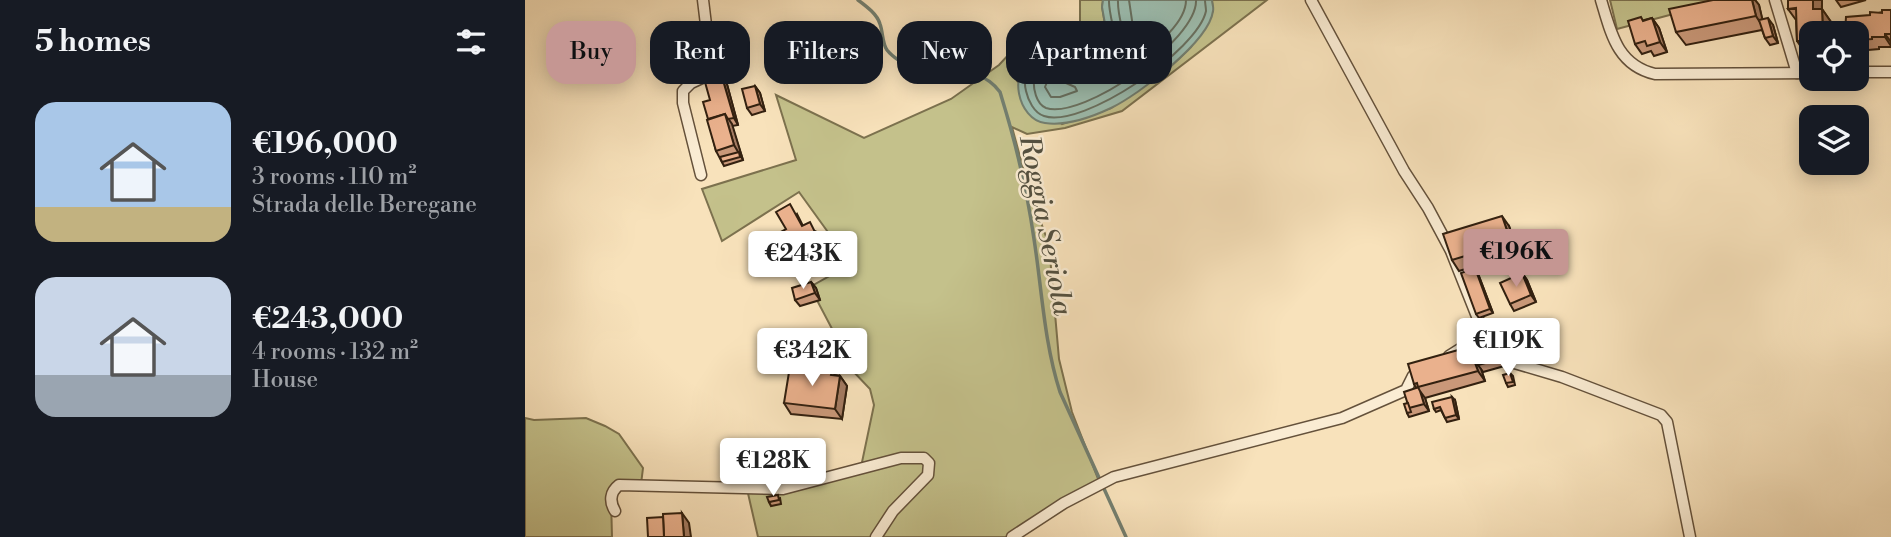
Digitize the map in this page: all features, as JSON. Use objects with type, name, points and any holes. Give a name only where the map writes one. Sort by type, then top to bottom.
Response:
[{"type":"street","points":[[701,175],[683,103],[683,91],[691,83],[706,76],[707,33],[703,0]]},
{"type":"street","points":[[1311,0],[1451,251],[1484,334],[1502,345],[1511,362],[1562,377],[1661,415],[1669,429],[1690,537]]},
{"type":"street","points":[[1601,0],[1619,52],[1626,61],[1643,71],[1655,74],[1797,73],[1775,0]]},
{"type":"street","points":[[1869,72],[1891,72]]},
{"type":"street","points":[[1012,537],[1064,503],[1104,482],[1342,418],[1406,390],[1417,371],[1445,359],[1484,334]]},
{"type":"street","points":[[615,511],[611,498],[613,490],[619,485],[783,489],[901,458],[923,458],[929,463],[928,475],[893,511],[876,537]]},
{"type":"shaded area","points":[[1080,0],[1103,0],[1104,21],[1080,21]]},
{"type":"shaded area","points":[[1212,0],[1267,0],[1172,73],[1172,65],[1191,47],[1213,11]]},
{"type":"shaded area","points":[[1610,0],[1726,0],[1617,29]]},
{"type":"shaded area","points":[[1006,57],[1006,84],[1020,84],[1062,124],[1111,108],[1146,84],[1157,84],[1122,111],[1065,128],[1027,134],[1012,127],[1027,183],[1049,245],[1059,359],[1072,412],[1100,484],[1012,537],[758,537],[747,489],[783,489],[861,467],[874,405],[870,389],[838,360],[840,344],[810,287],[851,264],[799,192],[722,241],[702,189],[796,160],[776,95],[864,138],[951,99],[972,84],[992,84],[992,70]]},
{"type":"shaded area","points":[[525,418],[586,418],[619,434],[643,468],[641,484],[619,485],[611,498],[612,537],[525,537]]},
{"type":"water","points":[[1103,0],[1212,0],[1213,10],[1209,24],[1172,65],[1172,21],[1104,21]]},
{"type":"water","points":[[1018,84],[1148,84],[1096,115],[1053,124],[1036,120],[1028,113],[1019,94]]},
{"type":"building","points":[[1713,0],[1752,0],[1756,16],[1676,32],[1669,9]]},
{"type":"building","points":[[1788,0],[1813,0],[1813,9],[1822,9],[1822,21],[1799,21],[1797,41],[1796,8],[1788,9]]},
{"type":"building","points":[[1882,10],[1891,10],[1891,34],[1885,34],[1885,37],[1869,39],[1869,21],[1846,21],[1846,17],[1870,15],[1870,12],[1882,13]]},
{"type":"building","points":[[1641,17],[1643,21],[1652,18],[1660,42],[1647,46],[1645,41],[1635,44],[1628,21]]},
{"type":"building","points":[[1768,18],[1773,36],[1765,38],[1759,20]]},
{"type":"building","points":[[706,84],[724,84],[734,118],[728,119],[725,114],[708,119],[703,102],[710,100]]},
{"type":"building","points":[[755,86],[760,104],[747,108],[742,89]]},
{"type":"building","points":[[725,114],[734,145],[716,151],[707,120]]},
{"type":"building","points":[[739,152],[740,157],[722,162],[720,157]]},
{"type":"building","points":[[790,204],[802,226],[810,222],[816,234],[811,237],[815,244],[803,250],[800,245],[778,257],[768,239],[786,229],[776,212]]},
{"type":"building","points":[[1502,216],[1511,242],[1452,260],[1443,234]]},
{"type":"building","points":[[1518,232],[1527,260],[1519,263],[1510,234]]},
{"type":"building","points":[[1513,246],[1519,264],[1508,267],[1502,249]]},
{"type":"building","points":[[1475,268],[1490,309],[1476,314],[1461,273]]},
{"type":"building","points":[[1522,273],[1531,295],[1510,304],[1500,283]]},
{"type":"building","points":[[811,282],[815,293],[795,300],[792,288]]},
{"type":"building","points":[[1499,343],[1504,358],[1478,365],[1472,350]]},
{"type":"building","points":[[1469,347],[1478,371],[1418,387],[1417,383],[1414,384],[1408,364]]},
{"type":"building","points":[[790,366],[832,371],[831,375],[840,376],[835,409],[784,403]]},
{"type":"building","points":[[1510,373],[1513,382],[1506,383],[1503,375]]},
{"type":"building","points":[[1418,387],[1424,404],[1409,408],[1404,392]]},
{"type":"building","points":[[1452,397],[1456,415],[1445,418],[1440,407],[1434,409],[1432,402]]},
{"type":"building","points":[[1408,403],[1411,412],[1407,413],[1404,404]]},
{"type":"building","points":[[778,495],[779,500],[769,502],[767,497]]},
{"type":"building","points":[[682,513],[684,537],[664,537],[663,514]]},
{"type":"building","points":[[663,517],[664,537],[648,537],[647,518]]},
{"type":"waterway","name":"Roggia Seriola","points":[[858,0],[876,17],[885,47],[902,62],[930,76],[981,77],[1000,92],[1016,146],[1028,202],[1047,335],[1060,392],[1126,537]]}]
